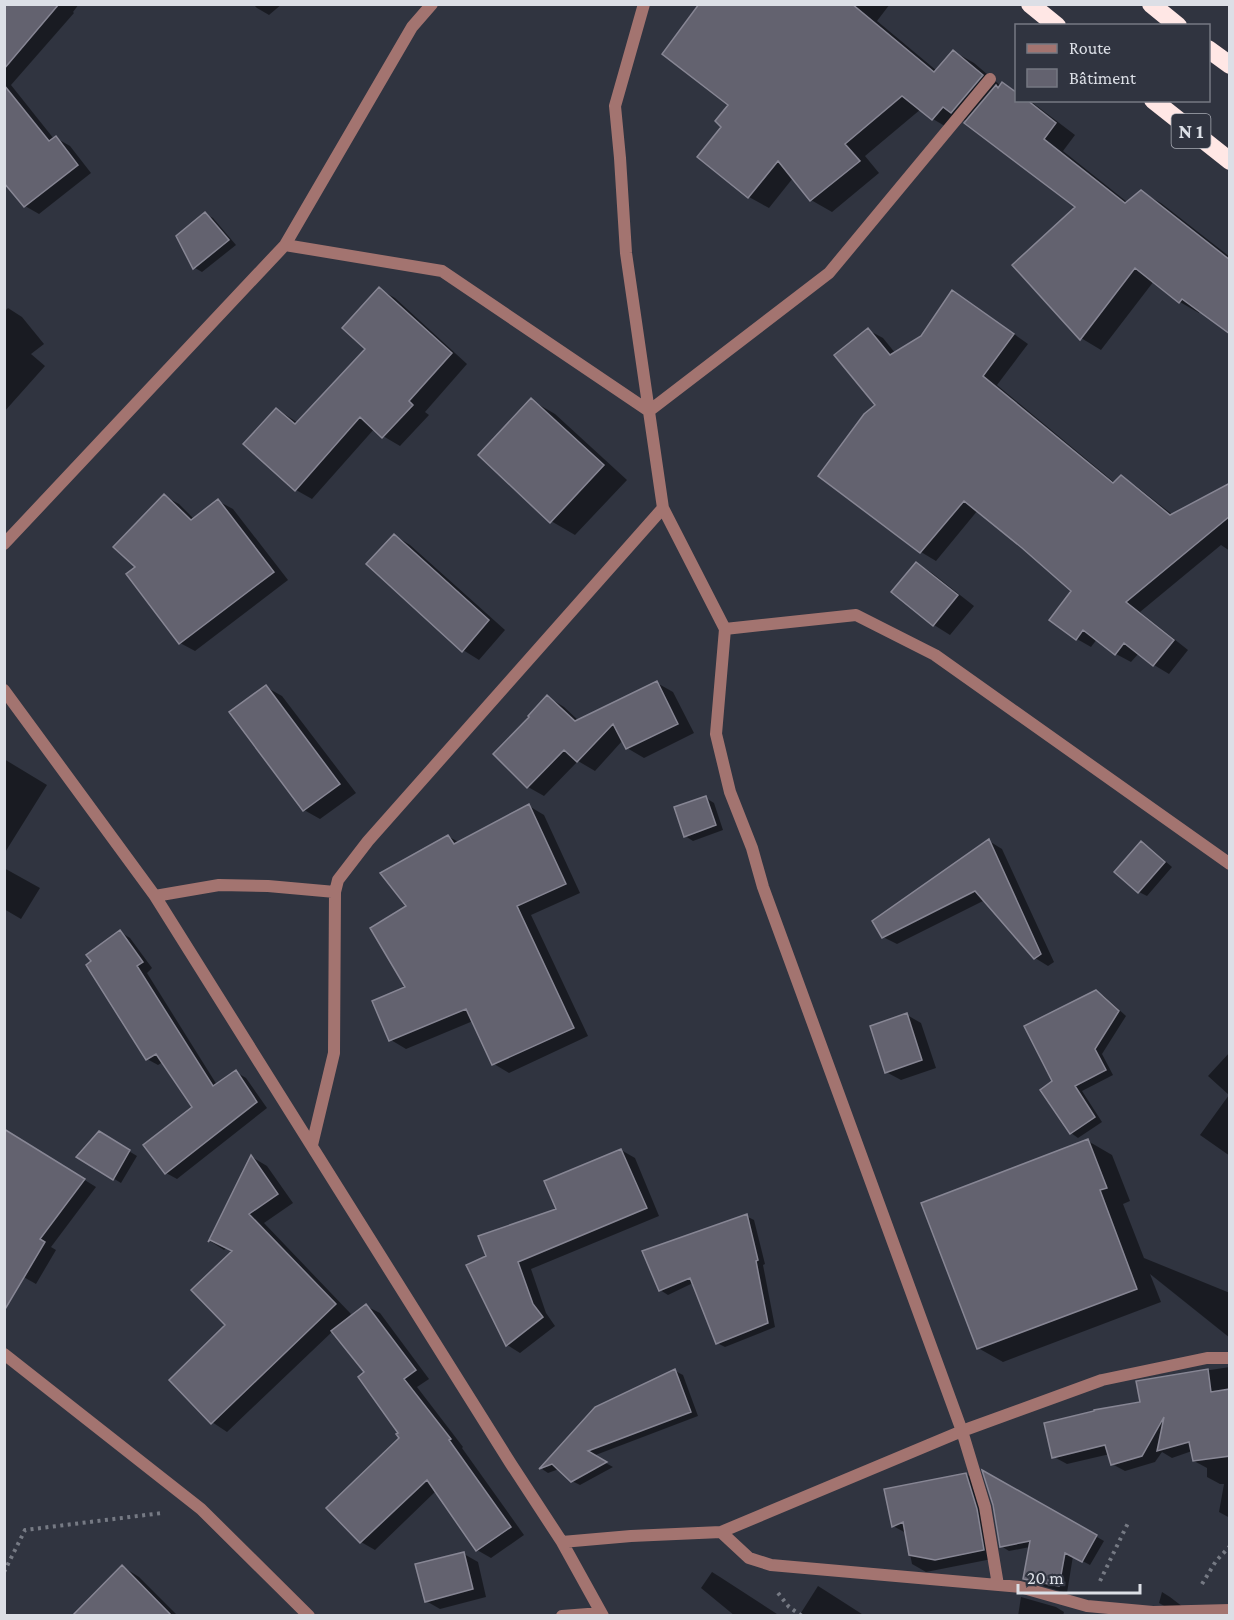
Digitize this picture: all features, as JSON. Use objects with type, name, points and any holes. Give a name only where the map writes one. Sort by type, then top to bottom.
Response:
[{"type":"highway","points":[[1030,4],[1055,24]]},
{"type":"highway","points":[[1151,4],[1176,24]]},
{"type":"highway","points":[[1210,50],[1230,65]]},
{"type":"highway","name":"N 1","points":[[1156,102],[1230,161]]},
{"type":"street","points":[[4,544],[285,245],[412,27],[432,4]]},
{"type":"street","points":[[644,4],[615,106],[626,253],[663,508],[725,629],[716,734],[730,792],[962,1431],[985,1507],[998,1585]]},
{"type":"street","points":[[649,411],[829,273],[990,79]]},
{"type":"street","points":[[285,245],[442,271],[649,411]]},
{"type":"street","points":[[312,1145],[334,1053],[335,892],[338,880],[368,841],[663,508]]},
{"type":"street","points":[[725,629],[856,615],[935,656],[1230,864]]},
{"type":"street","points":[[4,690],[155,896],[562,1542],[602,1614],[562,1616]]},
{"type":"street","points":[[155,896],[219,885],[267,886],[335,892]]},
{"type":"street","points":[[4,1354],[201,1509],[309,1616]]},
{"type":"street","points":[[562,1542],[721,1532],[962,1431],[1102,1380],[1207,1358],[1230,1358]]},
{"type":"street","points":[[721,1532],[749,1558],[771,1565],[1020,1587],[1085,1611],[1230,1610]]},
{"type":"path","points":[[4,1572],[25,1530],[201,1509]]},
{"type":"path","points":[[1085,1611],[1129,1521]]},
{"type":"path","points":[[1185,1612],[1216,1561],[1230,1546]]},
{"type":"building","points":[[4,4],[59,4],[4,69]]},
{"type":"building","points":[[699,4],[852,4],[934,72],[953,50],[983,75],[951,113],[943,107],[932,120],[902,96],[845,144],[860,161],[810,201],[778,161],[748,198],[697,157],[721,127],[715,121],[728,105],[662,54]]},
{"type":"building","points":[[1002,82],[1015,92],[1015,102],[1030,102],[1056,123],[1044,139],[1125,203],[1141,190],[1230,260],[1230,334],[1182,299],[1179,303],[1135,268],[1080,340],[1012,265],[1075,207],[964,123],[996,85],[998,88]]},
{"type":"building","points":[[4,85],[49,141],[56,136],[78,165],[24,207],[4,183]]},
{"type":"building","points":[[205,212],[229,240],[193,269],[176,236]]},
{"type":"building","points":[[379,287],[452,353],[409,401],[413,405],[382,438],[360,417],[295,491],[243,444],[276,408],[295,424],[365,349],[342,328]]},
{"type":"building","points":[[952,290],[1014,334],[983,376],[1113,483],[1121,475],[1170,515],[1230,483],[1230,516],[1126,602],[1174,640],[1153,666],[1124,643],[1115,655],[1083,630],[1076,640],[1049,620],[1071,591],[964,501],[920,553],[818,476],[864,414],[875,405],[834,355],[868,328],[890,355],[921,336]]},
{"type":"building","points":[[531,398],[604,465],[550,523],[478,455]]},
{"type":"building","points":[[164,494],[191,520],[218,499],[274,572],[179,644],[126,574],[135,567],[113,547]]},
{"type":"building","points":[[394,534],[489,620],[462,652],[366,564]]},
{"type":"building","points":[[916,562],[958,595],[933,626],[891,592]]},
{"type":"building","points":[[657,681],[678,724],[626,749],[613,724],[577,762],[564,750],[527,788],[493,754],[547,695],[575,721]]},
{"type":"building","points":[[266,685],[340,784],[303,811],[229,712]]},
{"type":"building","points":[[706,796],[716,825],[684,837],[674,807]]},
{"type":"building","points":[[529,804],[566,884],[517,906],[574,1028],[492,1065],[466,1009],[389,1041],[372,1001],[405,987],[370,928],[406,906],[380,873],[448,835],[454,844]]},
{"type":"building","points":[[989,839],[1041,954],[1034,959],[975,891],[882,938],[872,921]]},
{"type":"building","points":[[1141,841],[1165,862],[1138,893],[1114,872]]},
{"type":"building","points":[[120,930],[143,962],[137,966],[213,1086],[236,1070],[257,1102],[165,1174],[143,1145],[192,1107],[156,1054],[146,1060],[86,965],[91,961],[86,955]]},
{"type":"building","points":[[1096,990],[1119,1011],[1095,1049],[1106,1070],[1075,1086],[1095,1117],[1070,1134],[1040,1090],[1052,1081],[1024,1026]]},
{"type":"building","points":[[907,1013],[922,1060],[885,1073],[870,1026]]},
{"type":"building","points":[[4,1129],[85,1179],[40,1239],[45,1242],[4,1311]]},
{"type":"building","points":[[99,1131],[130,1150],[113,1180],[76,1157]]},
{"type":"building","points":[[1088,1139],[1107,1188],[1100,1190],[1137,1289],[977,1349],[921,1203]]},
{"type":"building","points":[[621,1149],[647,1208],[518,1262],[533,1304],[543,1317],[506,1346],[466,1265],[486,1256],[478,1236],[556,1209],[544,1181]]},
{"type":"building","points":[[251,1155],[278,1194],[249,1214],[336,1304],[211,1424],[169,1380],[225,1325],[191,1290],[232,1251],[210,1240],[208,1242]]},
{"type":"building","points":[[747,1214],[758,1260],[756,1261],[768,1323],[716,1344],[690,1278],[659,1291],[642,1251]]},
{"type":"building","points":[[366,1304],[416,1370],[404,1379],[451,1439],[449,1440],[511,1527],[476,1551],[427,1480],[360,1543],[326,1508],[399,1438],[396,1434],[398,1433],[358,1377],[364,1372],[331,1331]]},
{"type":"building","points":[[675,1369],[691,1412],[588,1451],[607,1462],[571,1482],[552,1464],[539,1469],[595,1407]]},
{"type":"building","points":[[1208,1369],[1211,1392],[1230,1389],[1230,1456],[1193,1461],[1189,1442],[1157,1451],[1164,1417],[1142,1456],[1111,1465],[1105,1445],[1052,1458],[1044,1423],[1094,1410],[1140,1402],[1136,1381]]},
{"type":"building","points":[[982,1470],[1097,1535],[1082,1562],[1065,1553],[1059,1586],[1023,1579],[1030,1541],[1000,1547],[993,1505]]},
{"type":"building","points":[[966,1473],[977,1509],[984,1550],[935,1560],[909,1555],[903,1522],[892,1527],[884,1489]]},
{"type":"building","points":[[464,1552],[473,1589],[425,1602],[415,1564]]},
{"type":"building","points":[[122,1565],[172,1616],[72,1616]]}]
